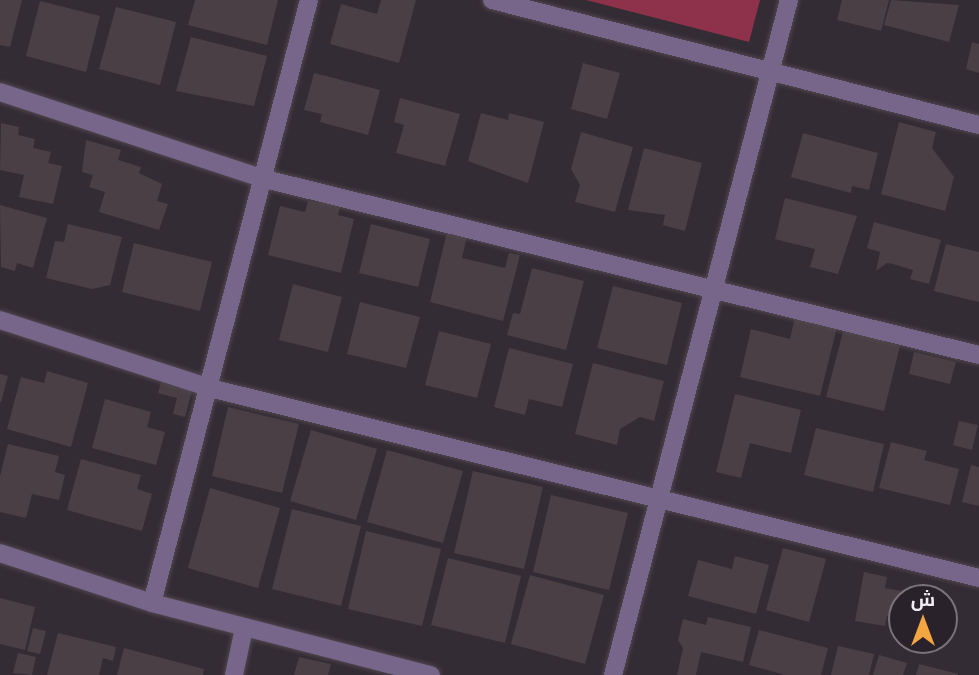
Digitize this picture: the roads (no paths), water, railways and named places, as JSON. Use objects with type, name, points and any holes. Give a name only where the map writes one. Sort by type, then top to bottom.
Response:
[{"type":"street","points":[[152,603],[265,179],[309,0]]},
{"type":"street","points":[[492,0],[979,125]]},
{"type":"street","points":[[613,675],[789,0]]},
{"type":"street","points":[[0,92],[265,179],[979,355]]},
{"type":"street","points":[[0,320],[210,388],[979,578]]},
{"type":"street","points":[[0,553],[152,603],[431,675]]},
{"type":"street","points":[[234,675],[244,628]]}]
